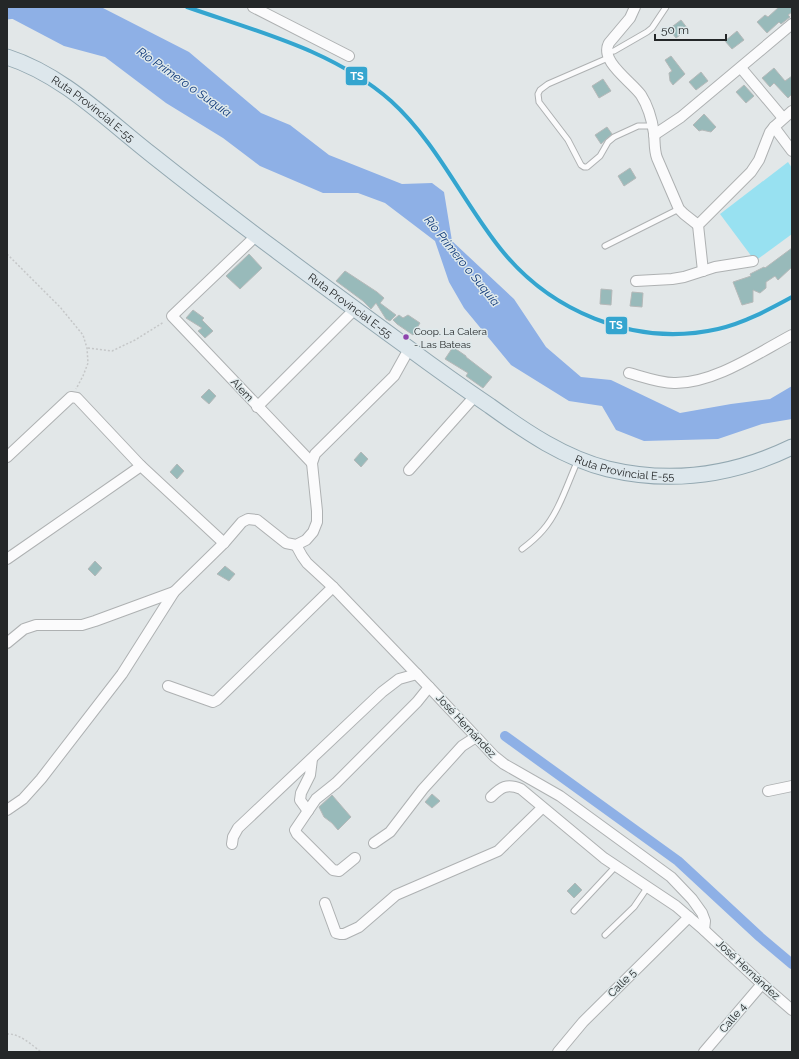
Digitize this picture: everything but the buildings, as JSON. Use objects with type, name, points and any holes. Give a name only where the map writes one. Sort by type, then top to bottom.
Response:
[{"type":"main road","name":"Ruta Provincial E-55","points":[[7,57],[35,69],[69,89],[217,206],[355,309],[531,435],[578,459],[593,465],[624,472],[673,477],[708,474],[727,470],[762,460],[792,447]]},
{"type":"street","points":[[253,7],[349,56]]},
{"type":"street","points":[[635,7],[630,18],[607,46],[607,56],[641,95],[645,103],[653,131],[654,151],[657,158],[680,209],[698,225],[703,271]]},
{"type":"street","points":[[653,131],[681,118],[792,24]]},
{"type":"street","points":[[740,68],[783,118]]},
{"type":"street","points":[[698,225],[751,172],[759,160],[769,134],[774,126],[792,111]]},
{"type":"street","points":[[774,126],[792,151]]},
{"type":"street","points":[[172,316],[256,235]]},
{"type":"street","points":[[636,281],[672,279],[715,267],[753,261]]},
{"type":"street","points":[[258,407],[355,309]]},
{"type":"street","name":"Alem","points":[[172,316],[312,463]]},
{"type":"street","points":[[629,374],[663,382],[678,383],[697,380],[725,371],[792,335]]},
{"type":"street","points":[[7,810],[22,799],[41,779],[117,680],[174,592],[224,543],[242,522],[257,520],[286,543],[296,545],[306,540],[313,532],[317,522],[312,463],[314,454],[394,376],[409,348]]},
{"type":"street","points":[[409,470],[475,396]]},
{"type":"street","points":[[7,457],[71,397],[77,398],[141,466],[224,543]]},
{"type":"street","points":[[7,559],[141,466]]},
{"type":"street","name":"José Hernández","points":[[296,545],[307,563],[333,586],[494,756],[504,764],[560,796],[671,877],[692,899],[702,914],[705,921],[704,930]]},
{"type":"street","points":[[168,686],[213,702],[217,700],[333,586]]},
{"type":"street","points":[[7,643],[24,629],[36,625],[89,623],[174,592]]},
{"type":"street","points":[[232,844],[233,837],[238,828],[391,684],[399,679],[417,674]]},
{"type":"street","points":[[355,858],[339,871],[333,870],[297,834],[295,830],[316,799],[336,783],[417,702],[429,687]]},
{"type":"street","points":[[374,843],[390,832],[428,784],[462,746],[476,737]]},
{"type":"street","points":[[308,811],[300,800],[301,793],[310,775],[312,759]]},
{"type":"street","name":"José Hernández","points":[[491,796],[503,787],[514,786],[521,789],[604,858],[676,906],[792,1010]]},
{"type":"street","points":[[768,791],[792,786]]},
{"type":"street","points":[[325,903],[336,933],[344,934],[359,927],[396,895],[498,850],[542,808]]},
{"type":"street","name":"Calle 5","points":[[558,1052],[583,1022],[689,917]]},
{"type":"street","name":"Calle 4","points":[[704,1052],[762,984]]},
{"type":"lane","points":[[653,131],[638,126],[614,138],[608,142],[600,156],[587,167],[584,167],[581,166],[568,140],[539,102],[538,94],[540,90],[548,84],[607,56],[647,32],[652,28],[666,7]]},
{"type":"lane","points":[[605,246],[680,209]]},
{"type":"lane","points":[[522,549],[534,540],[544,529],[555,512],[578,459]]},
{"type":"lane","points":[[574,911],[616,866]]},
{"type":"lane","points":[[605,934],[634,907],[647,888]]},
{"type":"path","points":[[7,254],[83,335],[87,348],[88,363],[83,376],[71,397]]},
{"type":"path","points":[[87,348],[112,351],[135,340],[172,316]]},
{"type":"path","points":[[7,1034],[12,1033],[18,1036],[41,1052]]},
{"type":"shaded area","points":[[788,162],[792,168],[792,234],[755,261],[720,214]]},
{"type":"water","name":"Río Primero o Suquía","points":[[7,7],[101,7],[189,52],[261,113],[290,125],[329,155],[402,184],[432,183],[444,192],[452,241],[514,299],[546,347],[581,377],[611,380],[680,413],[770,399],[792,386],[792,419],[762,424],[718,439],[644,441],[616,430],[602,406],[569,401],[511,365],[464,308],[449,282],[435,241],[385,203],[358,193],[323,193],[260,166],[223,138],[166,103],[105,57],[64,46],[7,16]]},
{"type":"waterway","points":[[7,18],[15,17]]},
{"type":"waterway","points":[[505,736],[678,861],[760,937],[792,964]]},
{"type":"transit line","name":"TS","points":[[187,7],[294,44],[345,68],[368,83],[391,101],[421,133],[483,225],[496,243],[517,267],[540,288],[567,305],[595,319],[624,328],[655,333],[686,334],[718,329],[747,320],[792,297]]},
{"type":"place","name":"Coop. La Calera - Las Bateas","points":[[406,337]]}]
